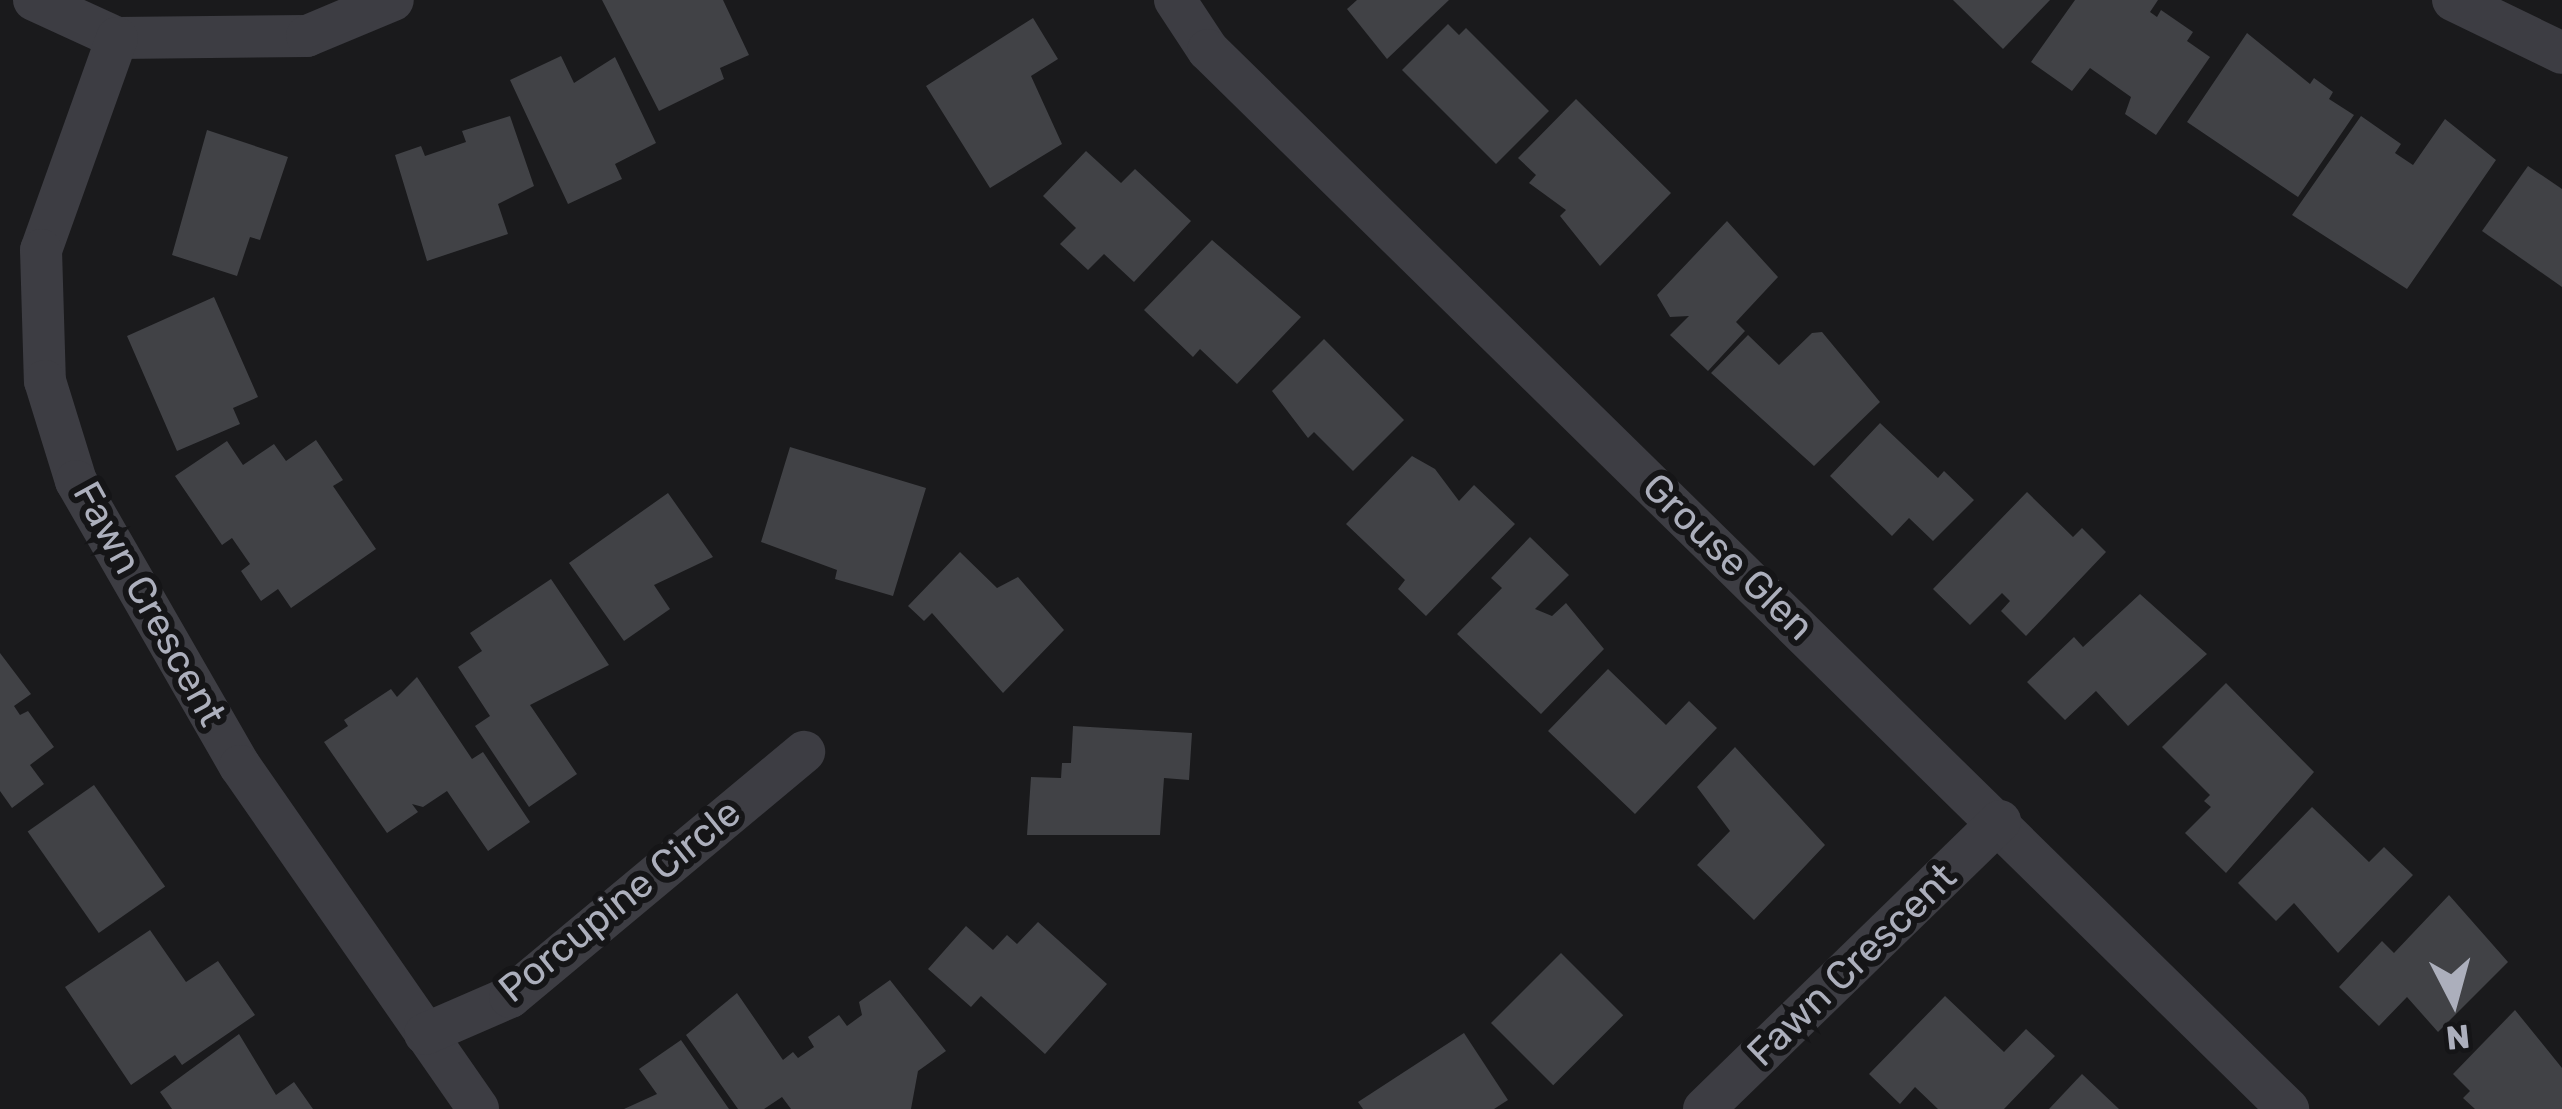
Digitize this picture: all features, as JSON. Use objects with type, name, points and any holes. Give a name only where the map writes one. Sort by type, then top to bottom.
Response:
[{"type":"street","points":[[34,0],[117,38],[307,36],[393,0]]},
{"type":"street","name":"Grouse Glen","points":[[1175,0],[1208,50],[2000,820],[2288,1109]]},
{"type":"street","points":[[2453,0],[2562,53]]},
{"type":"street","name":"Fawn Crescent","points":[[117,38],[41,250],[45,381],[76,481],[240,766],[478,1109]]},
{"type":"street","name":"Porcupine Circle","points":[[425,1034],[510,998],[804,752]]},
{"type":"street","name":"Fawn Crescent","points":[[1704,1109],[2000,820]]},
{"type":"building","points":[[602,0],[723,0],[749,55],[720,68],[724,79],[659,111]]},
{"type":"building","points":[[1357,0],[1449,0],[1387,59],[1347,9]]},
{"type":"building","points":[[1953,0],[2050,0],[2003,49]]},
{"type":"building","points":[[2075,0],[2158,0],[2150,12],[2157,17],[2161,10],[2193,32],[2187,41],[2210,57],[2156,135],[2125,114],[2131,97],[2090,68],[2072,91],[2031,62]]},
{"type":"building","points":[[1033,18],[1058,59],[1031,76],[1062,144],[990,188],[926,86]]},
{"type":"building","points":[[1448,24],[1459,35],[1466,28],[1549,111],[1496,164],[1402,70]]},
{"type":"building","points":[[2247,33],[2310,84],[2314,78],[2333,92],[2329,99],[2354,115],[2298,197],[2187,122]]},
{"type":"building","points":[[561,56],[574,83],[615,57],[656,143],[615,164],[622,179],[568,204],[510,80]]},
{"type":"building","points":[[1576,99],[1671,193],[1600,266],[1560,216],[1566,210],[1529,183],[1536,175],[1518,158]]},
{"type":"building","points":[[510,116],[534,186],[498,204],[508,234],[427,261],[395,155],[421,146],[425,156],[466,142],[462,131]]},
{"type":"building","points":[[2361,116],[2401,144],[2395,153],[2413,165],[2445,119],[2496,160],[2407,289],[2292,215]]},
{"type":"building","points":[[207,130],[288,157],[260,240],[250,237],[237,276],[172,255]]},
{"type":"building","points":[[1086,151],[1121,183],[1135,169],[1191,221],[1134,282],[1104,254],[1088,270],[1060,244],[1076,228],[1043,196]]},
{"type":"building","points":[[2528,166],[2562,189],[2562,287],[2482,231]]},
{"type":"building","points":[[1727,221],[1778,277],[1736,322],[1745,331],[1708,371],[1670,335],[1689,316],[1670,317],[1657,295]]},
{"type":"building","points":[[1212,240],[1301,317],[1237,384],[1200,349],[1193,357],[1144,310]]},
{"type":"building","points":[[214,297],[258,397],[233,408],[240,424],[177,451],[127,336]]},
{"type":"building","points":[[1822,332],[1880,402],[1814,466],[1711,373],[1748,335],[1779,365],[1812,333]]},
{"type":"building","points":[[1324,339],[1404,420],[1353,471],[1314,432],[1308,438],[1272,391]]},
{"type":"building","points":[[1880,423],[1938,478],[1944,471],[1974,500],[1933,541],[1909,518],[1892,536],[1830,476]]},
{"type":"building","points":[[316,440],[343,480],[333,486],[376,549],[291,608],[278,589],[261,601],[241,571],[250,564],[232,538],[222,545],[175,476],[227,441],[243,465],[274,444],[286,461]]},
{"type":"building","points":[[790,447],[926,488],[893,596],[835,579],[837,570],[761,542]]},
{"type":"building","points":[[1412,456],[1435,469],[1459,501],[1474,485],[1515,524],[1426,616],[1398,589],[1405,580],[1346,524]]},
{"type":"building","points":[[2027,492],[2073,537],[2082,528],[2106,552],[2026,636],[2001,611],[2010,601],[2002,593],[1970,625],[1933,589]]},
{"type":"building","points":[[668,493],[713,557],[654,585],[670,609],[624,641],[569,563]]},
{"type":"building","points":[[1530,537],[1569,575],[1535,609],[1552,616],[1566,603],[1604,649],[1541,714],[1457,634],[1502,588],[1491,578]]},
{"type":"building","points":[[960,552],[997,588],[1018,577],[1064,630],[1003,693],[932,613],[924,621],[908,606]]},
{"type":"building","points":[[551,579],[609,665],[530,705],[577,774],[529,807],[475,726],[490,716],[458,667],[482,651],[470,633]]},
{"type":"building","points":[[2140,594],[2207,654],[2128,726],[2096,691],[2065,720],[2027,682],[2074,637],[2083,647]]},
{"type":"building","points":[[0,653],[31,694],[14,706],[20,715],[28,711],[54,747],[30,765],[44,784],[12,808],[0,791]]},
{"type":"building","points":[[1608,669],[1666,725],[1689,701],[1717,728],[1635,814],[1548,731]]},
{"type":"building","points":[[417,677],[472,759],[483,752],[530,822],[488,851],[447,791],[423,807],[412,804],[418,812],[387,833],[324,742],[348,726],[344,720],[391,689],[397,697]]},
{"type":"building","points":[[2226,683],[2314,772],[2226,873],[2185,833],[2211,807],[2204,801],[2210,795],[2162,747]]},
{"type":"building","points":[[1073,726],[1192,733],[1189,780],[1164,778],[1160,835],[1027,835],[1031,777],[1061,778],[1062,763],[1071,763]]},
{"type":"building","points":[[1735,747],[1825,845],[1754,920],[1697,865],[1730,831],[1697,787]]},
{"type":"building","points":[[94,785],[165,887],[99,933],[28,831]]},
{"type":"building","points":[[2312,807],[2369,862],[2384,847],[2413,875],[2338,953],[2294,903],[2276,921],[2238,883]]},
{"type":"building","points":[[2449,895],[2508,962],[2438,1032],[2407,997],[2379,1026],[2339,987],[2382,941],[2394,953]]},
{"type":"building","points":[[1038,922],[1107,984],[1045,1054],[981,996],[971,1007],[928,969],[966,926],[993,950],[1007,935],[1017,944]]},
{"type":"building","points":[[150,930],[186,982],[218,961],[255,1015],[182,1065],[175,1055],[131,1085],[65,987]]},
{"type":"building","points":[[1561,953],[1623,1015],[1553,1085],[1491,1023]]},
{"type":"building","points":[[890,980],[946,1051],[918,1071],[911,1109],[791,1109],[782,1097],[764,1109],[738,1109],[686,1035],[737,993],[783,1060],[793,1052],[798,1058],[814,1047],[808,1037],[839,1015],[847,1026],[862,1015],[859,1002]]},
{"type":"building","points":[[1945,996],[2004,1052],[2026,1029],[2055,1056],[2004,1109],[1938,1109],[1915,1087],[1900,1104],[1869,1074]]},
{"type":"building","points":[[2515,1010],[2562,1068],[2562,1109],[2475,1109],[2463,1098],[2470,1091],[2453,1074]]},
{"type":"building","points":[[1464,1033],[1508,1100],[1494,1109],[1363,1109],[1358,1102]]},
{"type":"building","points":[[239,1034],[276,1095],[294,1082],[313,1109],[172,1109],[160,1092]]},
{"type":"building","points":[[681,1040],[729,1109],[624,1109],[657,1094],[639,1069]]},
{"type":"building","points":[[2082,1074],[2119,1109],[2049,1109]]}]
